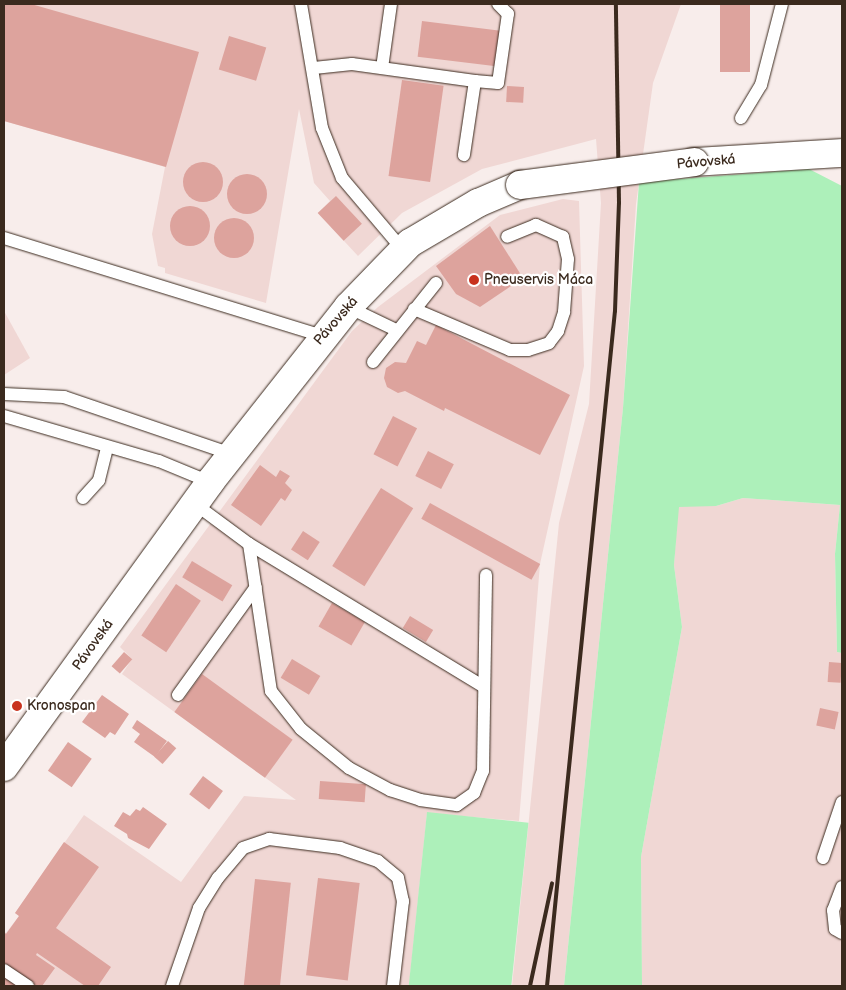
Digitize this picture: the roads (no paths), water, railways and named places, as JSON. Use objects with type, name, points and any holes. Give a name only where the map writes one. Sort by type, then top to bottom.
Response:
[{"type":"street","name":"Pávovská","points":[[4,767],[231,454],[323,336],[403,250],[478,202],[520,185],[694,162],[842,153]]},
{"type":"lane","points":[[301,4],[314,68],[322,128],[342,178],[403,250]]},
{"type":"lane","points":[[382,68],[391,4]]},
{"type":"lane","points":[[314,68],[352,64],[498,83],[508,14],[498,4]]},
{"type":"lane","points":[[741,118],[761,85],[782,4]]},
{"type":"lane","points":[[464,155],[475,81]]},
{"type":"lane","points":[[414,308],[510,350],[528,350],[549,343],[558,331],[564,312],[568,259],[563,237],[536,225],[507,236]]},
{"type":"lane","points":[[4,238],[323,336]]},
{"type":"lane","points":[[373,362],[396,330],[436,283]]},
{"type":"lane","points":[[348,307],[396,330]]},
{"type":"lane","points":[[4,394],[64,397],[231,454]]},
{"type":"lane","points":[[4,416],[159,461],[210,482]]},
{"type":"lane","points":[[84,498],[99,480],[107,447]]},
{"type":"lane","points":[[195,504],[249,544],[484,688]]},
{"type":"lane","points":[[249,544],[271,691],[301,729],[349,768],[390,790],[420,800],[457,805],[474,793],[483,771],[486,575]]},
{"type":"lane","points":[[178,695],[256,587]]},
{"type":"lane","points":[[823,858],[842,802]]},
{"type":"lane","points":[[172,986],[199,908],[218,878],[243,848],[269,838],[340,848],[378,860],[398,878],[403,901],[393,986]]},
{"type":"lane","points":[[842,887],[833,910],[835,929],[842,933]]},
{"type":"lane","points":[[4,970],[28,986]]},
{"type":"railway","points":[[547,986],[615,311],[619,203],[616,4]]},
{"type":"railway","points":[[530,986],[552,883]]},
{"type":"place","name":"Pneuservis Máca","points":[[474,280]]},
{"type":"place","name":"Kronospan","points":[[17,706]]}]
